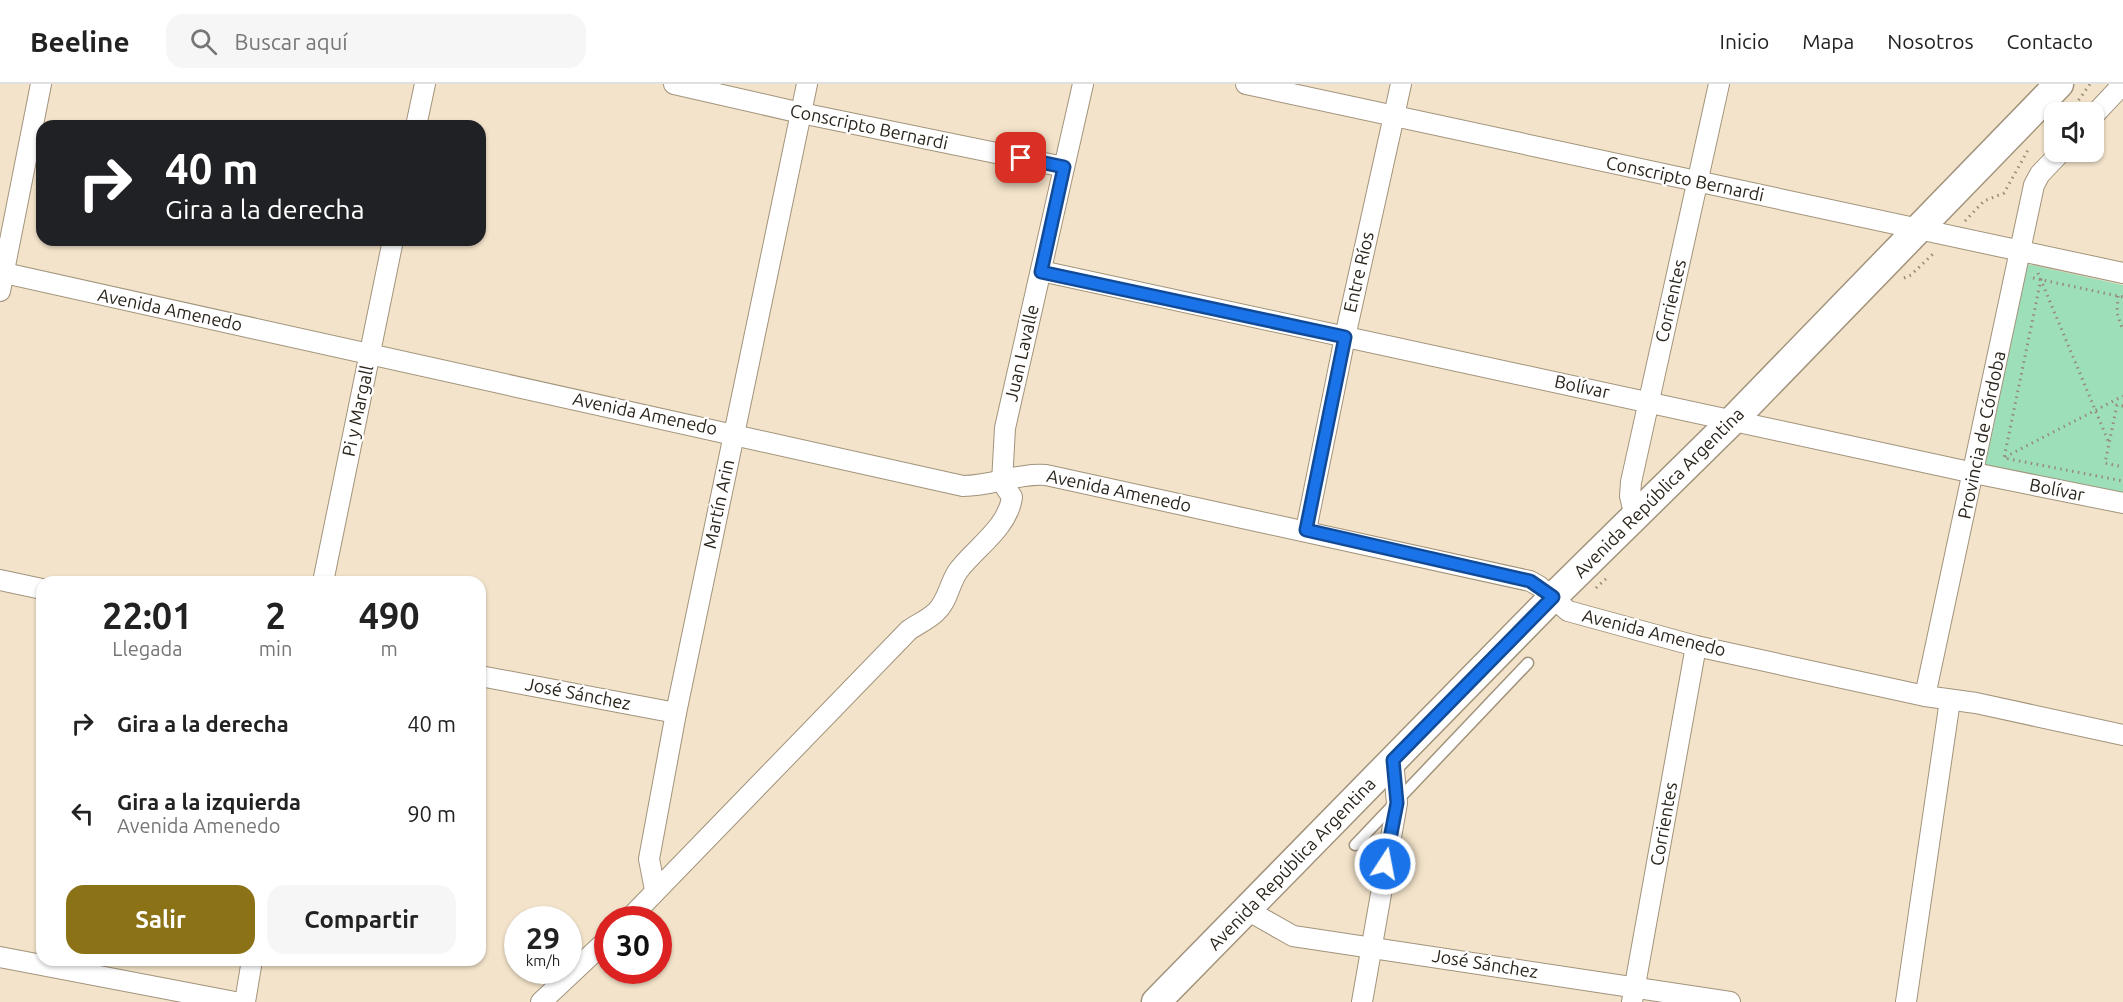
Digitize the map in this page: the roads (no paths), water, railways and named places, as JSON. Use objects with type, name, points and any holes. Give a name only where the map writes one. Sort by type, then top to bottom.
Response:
[{"type":"main road","name":"Avenida República Argentina","points":[[1156,1002],[1553,597],[1734,419],[2060,84]]},
{"type":"street","points":[[1,279],[41,84]]},
{"type":"street","points":[[418,120],[425,84]]},
{"type":"street","name":"Conscripto Bernardi","points":[[674,84],[801,113],[1064,167]]},
{"type":"street","name":"Martín Arin","points":[[655,890],[649,859],[676,713],[807,84]]},
{"type":"street","name":"Juan Lavalle","points":[[655,890],[825,719],[909,630],[939,609],[958,572],[990,537],[1011,504],[1012,497],[1002,482],[1005,428],[1083,84]]},
{"type":"street","name":"Conscripto Bernardi","points":[[1246,84],[2123,273]]},
{"type":"street","name":"Entre Ríos","points":[[1306,530],[1345,337],[1401,84]]},
{"type":"street","name":"Corrientes","points":[[1635,517],[1630,496],[1631,482],[1719,84]]},
{"type":"street","points":[[2104,104],[2122,84]]},
{"type":"street","name":"Provincia de Córdoba","points":[[1925,696],[2016,274],[2025,251],[2034,185],[2040,174],[2051,162]]},
{"type":"street","name":"Pi y Margall","points":[[324,576],[392,246]]},
{"type":"street","name":"Bolívar","points":[[1041,272],[2123,503]]},
{"type":"street","name":"Avenida Amenedo","points":[[1,279],[370,354],[963,486],[1002,482],[1018,475],[1046,475],[1306,530],[1530,581],[1568,611],[1696,646],[1925,696],[2123,735]]},
{"type":"street","points":[[0,580],[36,588]]},
{"type":"street","name":"Corrientes","points":[[1633,994],[1696,646]]},
{"type":"street","name":"José Sánchez","points":[[486,677],[676,713]]},
{"type":"street","points":[[1906,1002],[1950,700]]},
{"type":"street","points":[[1362,1002],[1397,800],[1393,760]]},
{"type":"street","points":[[641,906],[655,890]]},
{"type":"street","name":"José Sánchez","points":[[1247,910],[1293,936],[1370,946],[1633,994],[1730,1002]]},
{"type":"street","points":[[541,1002],[594,952]]},
{"type":"street","points":[[0,957],[36,964]]},
{"type":"street","points":[[47,966],[235,1002]]},
{"type":"street","points":[[245,1002],[251,966]]},
{"type":"lane","points":[[1355,845],[1528,663]]}]
